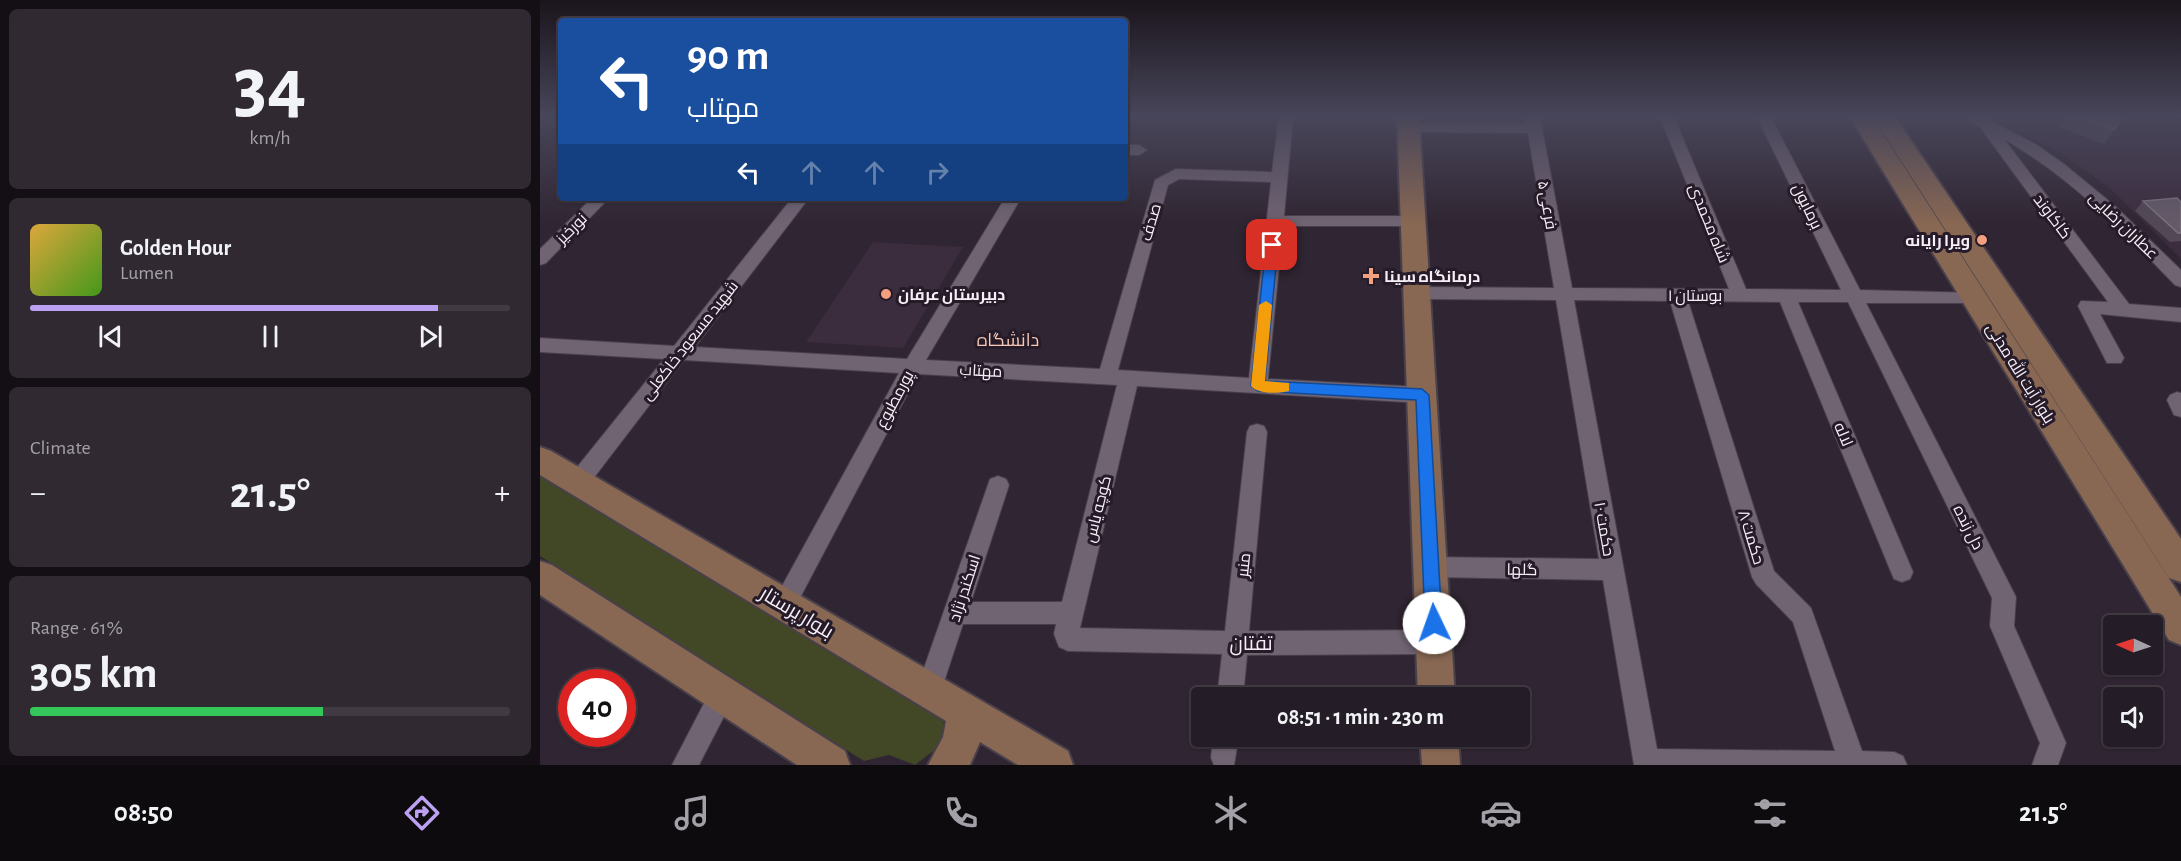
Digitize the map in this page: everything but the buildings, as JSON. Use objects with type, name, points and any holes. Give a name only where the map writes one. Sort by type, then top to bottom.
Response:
[{"type":"street","points":[[1258,386],[1282,153]]},
{"type":"street","points":[[1410,153],[1437,687]]},
{"type":"street","name":"فرعی ۵","points":[[1539,153],[1564,294]]},
{"type":"street","name":"شاه محمدی","points":[[1682,153],[1740,295]]},
{"type":"street","name":"برمایون","points":[[1782,153],[1853,296]]},
{"type":"street","name":"بلوار آیت الله مدنی","points":[[1890,153],[1917,187],[2181,567]]},
{"type":"street","name":"بلوار آیت الله مدنی","points":[[1901,153],[1973,297],[2181,628]]},
{"type":"street","name":"کاکاوند","points":[[2002,153],[2122,309]]},
{"type":"street","name":"عطاران رضایی","points":[[2040,153],[2114,211],[2181,281]]},
{"type":"street","name":"صدف","points":[[1107,377],[1161,183],[1176,174],[1280,177]]},
{"type":"street","name":"نورخیز","points":[[540,259],[598,201]]},
{"type":"street","name":"شهید مسعود خاکعلی","points":[[578,482],[799,201]]},
{"type":"street","name":"پورمطبوع","points":[[784,604],[912,366],[1011,201]]},
{"type":"street","points":[[1274,221],[1413,221]]},
{"type":"street","name":"بوستان ۱","points":[[1417,293],[1973,297]]},
{"type":"street","name":"حکمت ۱۰","points":[[1564,294],[1647,764]]},
{"type":"street","name":"حکمت ۸","points":[[1677,295],[1764,577],[1803,616],[1853,765]]},
{"type":"street","name":"لاله","points":[[1786,296],[1902,572]]},
{"type":"street","name":"دل زنده","points":[[1853,296],[2004,597],[2002,626],[2053,743],[2045,765]]},
{"type":"street","points":[[2114,358],[2087,306],[2181,315]]},
{"type":"street","name":"مهتاب","points":[[540,345],[1422,395]]},
{"type":"street","name":"کوچه یاس","points":[[1068,639],[1066,634],[1129,378]]},
{"type":"street","points":[[2181,401],[2177,400],[2181,409]]},
{"type":"street","name":"منیر","points":[[1231,687],[1257,432]]},
{"type":"street","name":"بلوار پرستار","points":[[540,460],[1054,765]]},
{"type":"street","name":"اسکندر نژاد","points":[[929,691],[998,485]]},
{"type":"street","name":"گلها","points":[[1431,567],[1613,570]]},
{"type":"street","points":[[540,576],[831,765]]},
{"type":"street","points":[[956,613],[1071,613]]},
{"type":"street","name":"تفتان","points":[[1068,639],[1236,643],[1435,642]]},
{"type":"street","points":[[685,765],[722,695]]},
{"type":"street","points":[[947,765],[961,746],[965,712]]},
{"type":"street","points":[[1440,747],[1441,765]]},
{"type":"street","points":[[1647,764],[1894,765]]},
{"type":"shaded area","points":[[2060,153],[2181,153],[2181,259],[2112,190]]},
{"type":"shaded area","name":"دبیرستان عرفان","points":[[873,242],[963,247],[903,348],[806,342]]},
{"type":"green space","points":[[540,476],[942,716],[948,747],[932,752],[915,765],[889,755],[864,761],[540,556]]},
{"type":"slow traffic","points":[[1266,305],[1258,386],[1284,387]]},
{"type":"place","name":"ویرا رایانه","points":[[1982,240]]},
{"type":"place","name":"درمانگاه سینا","points":[[1371,276]]},
{"type":"place","name":"دبیرستان عرفان","points":[[886,294]]},
{"type":"district","name":"دانشگاه","points":[[1008,340]]},
{"type":"route","points":[[1272,245],[1258,386],[1422,395],[1434,623]]}]
